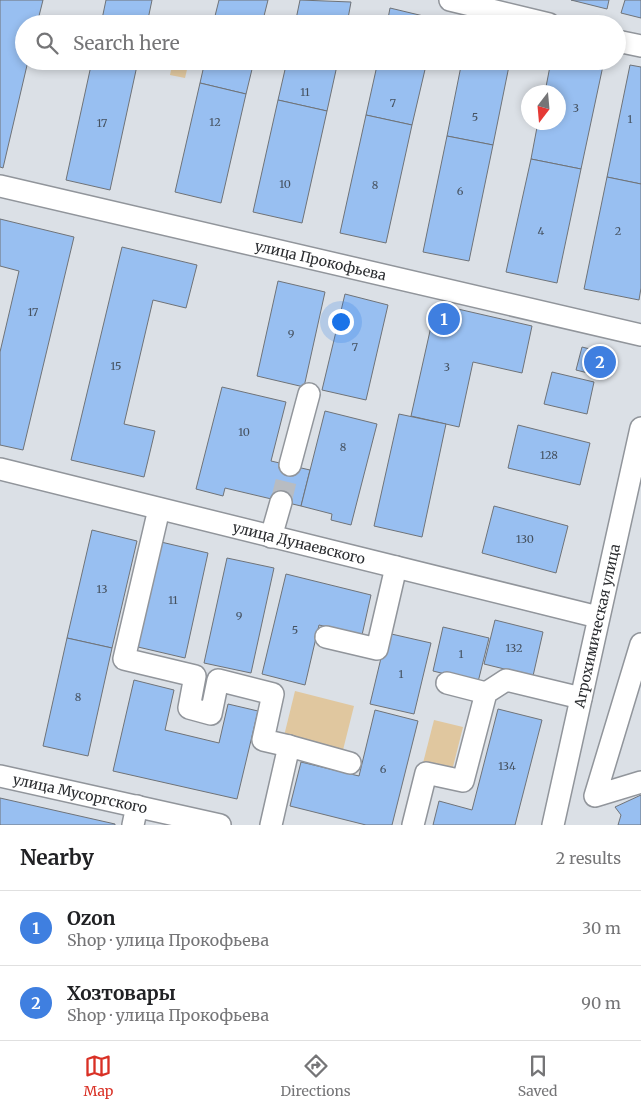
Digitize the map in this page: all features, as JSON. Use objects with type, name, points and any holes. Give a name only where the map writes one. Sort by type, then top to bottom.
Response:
[{"type":"street","points":[[450,0],[512,15]]},
{"type":"street","points":[[626,43],[641,46]]},
{"type":"street","name":"улица Прокофьева","points":[[0,186],[641,335]]},
{"type":"street","points":[[290,465],[309,394]]},
{"type":"street","name":"Агрохимическая улица","points":[[553,825],[641,428]]},
{"type":"street","name":"улица Дунаевского","points":[[0,470],[598,617]]},
{"type":"street","points":[[271,537],[281,502]]},
{"type":"street","points":[[159,509],[124,659],[195,676],[189,708],[211,714],[218,680],[273,694],[263,740],[350,763]]},
{"type":"street","points":[[326,637],[377,649],[396,567]]},
{"type":"street","points":[[641,644],[595,796],[641,782]]},
{"type":"street","points":[[413,825],[426,773],[463,781],[486,694],[506,680],[581,698]]},
{"type":"street","points":[[447,683],[486,694]]},
{"type":"street","points":[[270,825],[289,746]]},
{"type":"street","name":"улица Мусоргского","points":[[0,776],[135,816],[220,825]]},
{"type":"shaded area","points":[[171,70],[187,70],[185,78],[170,75]]},
{"type":"shaded area","points":[[295,691],[354,706],[343,750],[284,736]]},
{"type":"shaded area","points":[[434,720],[463,727],[452,771],[423,763]]},
{"type":"building","points":[[0,0],[43,0],[39,15],[15,15],[15,70],[26,70],[3,168],[0,167]]},
{"type":"building","points":[[106,0],[152,0],[149,15],[103,15]]},
{"type":"building","points":[[219,0],[268,0],[264,15],[215,15]]},
{"type":"building","points":[[300,0],[351,2],[349,15],[297,15]]},
{"type":"building","points":[[571,0],[609,0],[607,9]]},
{"type":"building","points":[[625,0],[641,0],[641,18],[621,13]]},
{"type":"building","points":[[390,8],[419,15],[389,15]]},
{"type":"building","points":[[630,65],[641,67],[641,184],[607,177]]},
{"type":"building","points":[[90,70],[136,70],[110,190],[66,180]]},
{"type":"building","points":[[203,70],[252,70],[246,94],[200,83]]},
{"type":"building","points":[[285,70],[336,70],[327,111],[278,100]]},
{"type":"building","points":[[376,70],[425,70],[412,125],[366,115]]},
{"type":"building","points":[[460,70],[508,70],[493,145],[447,136]]},
{"type":"building","points":[[549,70],[602,70],[581,169],[531,159],[536,130],[566,130],[566,85],[546,85]]},
{"type":"building","points":[[200,83],[246,94],[221,203],[175,192]]},
{"type":"building","points":[[278,100],[327,111],[302,223],[253,212]]},
{"type":"building","points":[[366,115],[412,125],[386,243],[340,233]]},
{"type":"building","points":[[447,136],[493,145],[469,261],[423,252]]},
{"type":"building","points":[[531,159],[581,169],[557,283],[506,272]]},
{"type":"building","points":[[607,177],[641,184],[641,288],[639,300],[584,289]]},
{"type":"building","points":[[0,219],[74,237],[23,450],[0,445],[0,352],[19,271],[0,266]]},
{"type":"building","points":[[122,247],[197,265],[186,308],[153,300],[124,424],[155,431],[144,477],[71,460]]},
{"type":"building","points":[[278,281],[325,292],[304,387],[257,376]]},
{"type":"building","points":[[345,294],[388,305],[366,400],[322,390]]},
{"type":"building","points":[[436,304],[532,326],[522,373],[473,362],[459,427],[411,416]]},
{"type":"building","points":[[582,347],[614,355],[608,378],[576,370]]},
{"type":"building","points":[[552,372],[594,382],[587,414],[544,404]]},
{"type":"building","points":[[222,387],[286,402],[271,461],[310,470],[301,506],[225,488],[223,496],[196,489]]},
{"type":"building","points":[[325,411],[377,424],[351,525],[331,520],[332,514],[301,506]]},
{"type":"building","points":[[399,414],[446,424],[422,537],[374,526]]},
{"type":"building","points":[[518,425],[590,443],[580,485],[508,468]]},
{"type":"building","points":[[494,506],[568,526],[556,573],[482,553]]},
{"type":"building","points":[[92,530],[137,541],[112,648],[67,638]]},
{"type":"building","points":[[161,542],[208,553],[185,658],[138,647]]},
{"type":"building","points":[[227,558],[274,568],[251,673],[204,663]]},
{"type":"building","points":[[286,574],[371,595],[362,635],[319,625],[305,685],[262,674]]},
{"type":"building","points":[[495,620],[543,632],[533,676],[484,664]]},
{"type":"building","points":[[443,627],[489,638],[478,682],[433,671]]},
{"type":"building","points":[[387,633],[431,643],[414,714],[370,704]]},
{"type":"building","points":[[67,638],[112,648],[88,756],[43,746]]},
{"type":"building","points":[[134,680],[174,690],[165,730],[219,743],[228,704],[258,711],[237,799],[113,771]]},
{"type":"building","points":[[498,709],[542,720],[515,825],[433,825],[439,801],[472,810]]},
{"type":"building","points":[[375,710],[418,721],[392,825],[366,825],[290,806],[301,762],[359,776]]},
{"type":"building","points":[[641,795],[641,825],[618,825],[621,815],[615,807]]},
{"type":"building","points":[[0,798],[115,824],[115,825],[0,825]]},
{"type":"tunnel","points":[[281,502],[290,465]]},
{"type":"place","name":"Ozon","points":[[444,319]]},
{"type":"place","name":"Хозтовары","points":[[600,362]]}]
